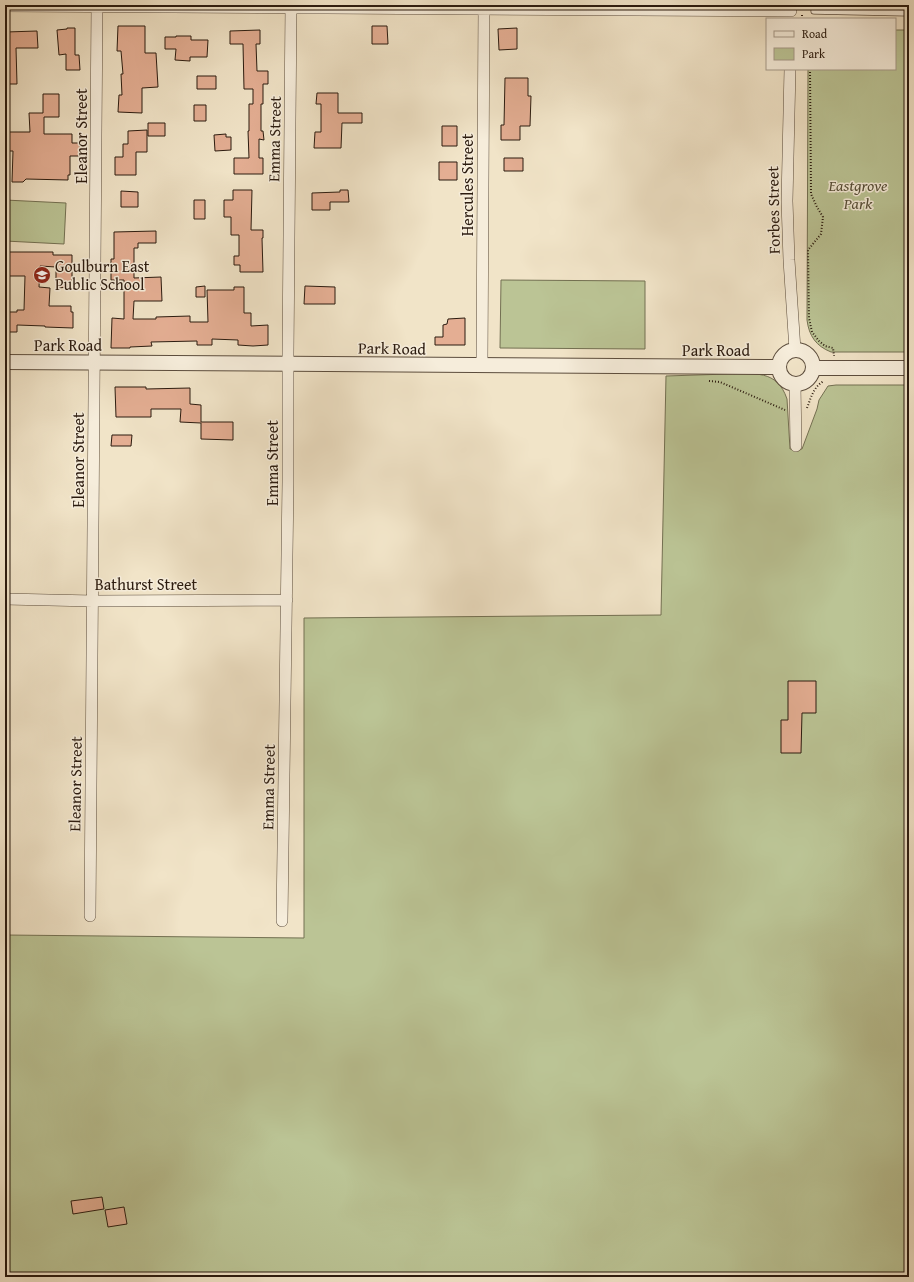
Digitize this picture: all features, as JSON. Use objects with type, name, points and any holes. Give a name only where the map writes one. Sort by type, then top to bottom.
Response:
[{"type":"street","points":[[5,6],[484,7],[791,12]]},
{"type":"street","name":"Eleanor Street","points":[[90,916],[97,6]]},
{"type":"street","name":"Emma Street","points":[[282,921],[287,600],[291,6]]},
{"type":"street","name":"Hercules Street","points":[[482,366],[484,7]]},
{"type":"street","name":"Forbes Street","points":[[790,70],[788,201],[789,260],[795,350]]},
{"type":"street","points":[[791,350],[800,350],[808,355],[813,363],[811,376],[800,384],[788,383],[784,380],[778,367],[779,361],[784,354],[791,350]]},
{"type":"street","name":"Park Road","points":[[5,362],[778,367]]},
{"type":"street","points":[[813,368],[831,374],[909,368]]},
{"type":"street","points":[[795,384],[796,446]]},
{"type":"street","name":"Bathurst Street","points":[[5,599],[93,601],[287,600]]},
{"type":"lane","points":[[814,11],[909,13]]},
{"type":"path","points":[[709,381],[720,382],[782,409],[796,411],[806,410],[816,387],[831,374],[834,355],[833,348],[825,346],[819,341],[812,332],[809,318],[808,250],[822,234],[824,217],[811,194],[810,70]]},
{"type":"green space","name":"Eastgrove Park","points":[[896,30],[909,30],[909,352],[831,352],[821,347],[814,340],[809,331],[807,320],[808,70],[896,70]]},
{"type":"green space","points":[[5,200],[66,203],[64,244],[5,241]]},
{"type":"green space","points":[[501,280],[645,281],[645,349],[500,348]]},
{"type":"green space","points":[[764,375],[777,382],[783,389],[787,399],[790,449],[802,449],[819,400],[828,386],[909,385],[909,1277],[5,1277],[5,935],[304,938],[304,618],[661,615],[666,376]]},
{"type":"building","points":[[118,26],[145,26],[145,53],[156,53],[158,87],[142,88],[142,113],[118,112],[119,95],[122,95],[121,74],[123,74],[121,51],[117,51]]},
{"type":"building","points":[[372,26],[387,26],[388,44],[372,44]]},
{"type":"building","points":[[75,28],[75,55],[79,55],[80,70],[66,70],[66,54],[59,55],[57,30]]},
{"type":"building","points":[[517,28],[517,49],[499,50],[498,29]]},
{"type":"building","points":[[260,30],[260,44],[256,44],[257,71],[268,71],[268,84],[263,84],[263,104],[261,104],[261,131],[263,131],[264,140],[259,139],[259,158],[263,158],[263,174],[234,174],[234,158],[249,158],[249,104],[253,104],[253,89],[244,89],[243,44],[230,44],[230,31]]},
{"type":"building","points":[[37,31],[38,48],[16,48],[17,84],[5,84],[5,75],[7,75],[7,58],[5,58],[6,32]]},
{"type":"building","points":[[191,36],[191,40],[208,40],[207,57],[190,57],[190,61],[175,60],[176,49],[165,49],[165,37]]},
{"type":"building","points":[[197,76],[216,76],[216,89],[197,89]]},
{"type":"building","points":[[505,78],[528,78],[528,96],[531,96],[530,126],[520,126],[520,140],[501,140],[501,125],[504,125]]},
{"type":"building","points":[[317,93],[338,93],[338,113],[362,113],[362,123],[342,123],[341,148],[314,148],[315,132],[321,132],[321,104],[316,104]]},
{"type":"building","points":[[43,94],[59,94],[59,117],[44,117],[44,134],[72,134],[72,143],[80,143],[80,156],[70,156],[70,175],[68,175],[68,180],[26,179],[23,182],[12,182],[13,151],[5,151],[5,132],[30,132],[29,113],[43,113]]},
{"type":"building","points":[[194,105],[206,105],[206,121],[194,121]]},
{"type":"building","points":[[148,123],[165,123],[165,136],[148,136]]},
{"type":"building","points":[[442,126],[457,126],[457,146],[442,146]]},
{"type":"building","points":[[147,130],[147,152],[136,152],[136,175],[115,175],[115,157],[123,157],[123,144],[128,144],[128,131]]},
{"type":"building","points":[[226,134],[226,137],[231,137],[231,150],[215,151],[214,135]]},
{"type":"building","points":[[504,158],[523,158],[523,171],[504,171]]},
{"type":"building","points":[[439,162],[457,162],[457,180],[439,180]]},
{"type":"building","points":[[233,190],[252,190],[251,230],[263,230],[263,272],[240,272],[240,265],[234,265],[234,256],[239,256],[239,235],[231,235],[231,217],[224,217],[224,200],[233,200]]},
{"type":"building","points":[[340,190],[348,190],[349,202],[330,202],[330,210],[312,210],[312,193],[340,192]]},
{"type":"building","points":[[121,191],[138,192],[138,207],[121,207]]},
{"type":"building","points":[[194,200],[205,200],[205,219],[194,219]]},
{"type":"building","points":[[156,231],[156,243],[138,243],[138,248],[134,248],[134,278],[161,277],[162,301],[134,301],[133,319],[156,319],[156,317],[190,316],[190,322],[208,322],[207,290],[234,290],[234,287],[244,287],[244,313],[251,313],[251,326],[268,325],[268,345],[238,345],[238,340],[212,339],[212,345],[197,345],[197,341],[151,342],[152,346],[111,348],[112,318],[124,319],[124,280],[111,280],[111,259],[114,259],[114,232]]},
{"type":"building","points":[[5,252],[53,252],[53,255],[72,255],[72,287],[56,288],[56,267],[40,266],[39,287],[50,288],[49,306],[71,306],[71,312],[73,312],[73,328],[17,325],[17,332],[5,332],[5,312],[17,312],[17,310],[24,310],[25,276],[5,276]]},
{"type":"building","points":[[205,286],[205,297],[196,297],[196,287]]},
{"type":"building","points":[[305,286],[335,287],[335,304],[304,304]]},
{"type":"building","points":[[465,318],[465,345],[435,345],[435,337],[443,337],[443,325],[447,324],[448,319]]},
{"type":"building","points":[[115,387],[146,387],[146,389],[190,388],[190,404],[201,405],[201,422],[233,422],[233,440],[201,439],[201,423],[180,422],[181,409],[151,409],[151,417],[116,417]]},
{"type":"building","points":[[112,435],[132,435],[131,446],[111,446]]},
{"type":"building","points":[[788,681],[816,681],[816,713],[802,713],[801,753],[781,753],[781,720],[788,720]]},
{"type":"building","points":[[102,1197],[104,1209],[73,1214],[71,1201]]},
{"type":"building","points":[[124,1207],[127,1224],[108,1227],[105,1210]]},
{"type":"place","name":"Goulburn East Public School","points":[[42,275]]}]
